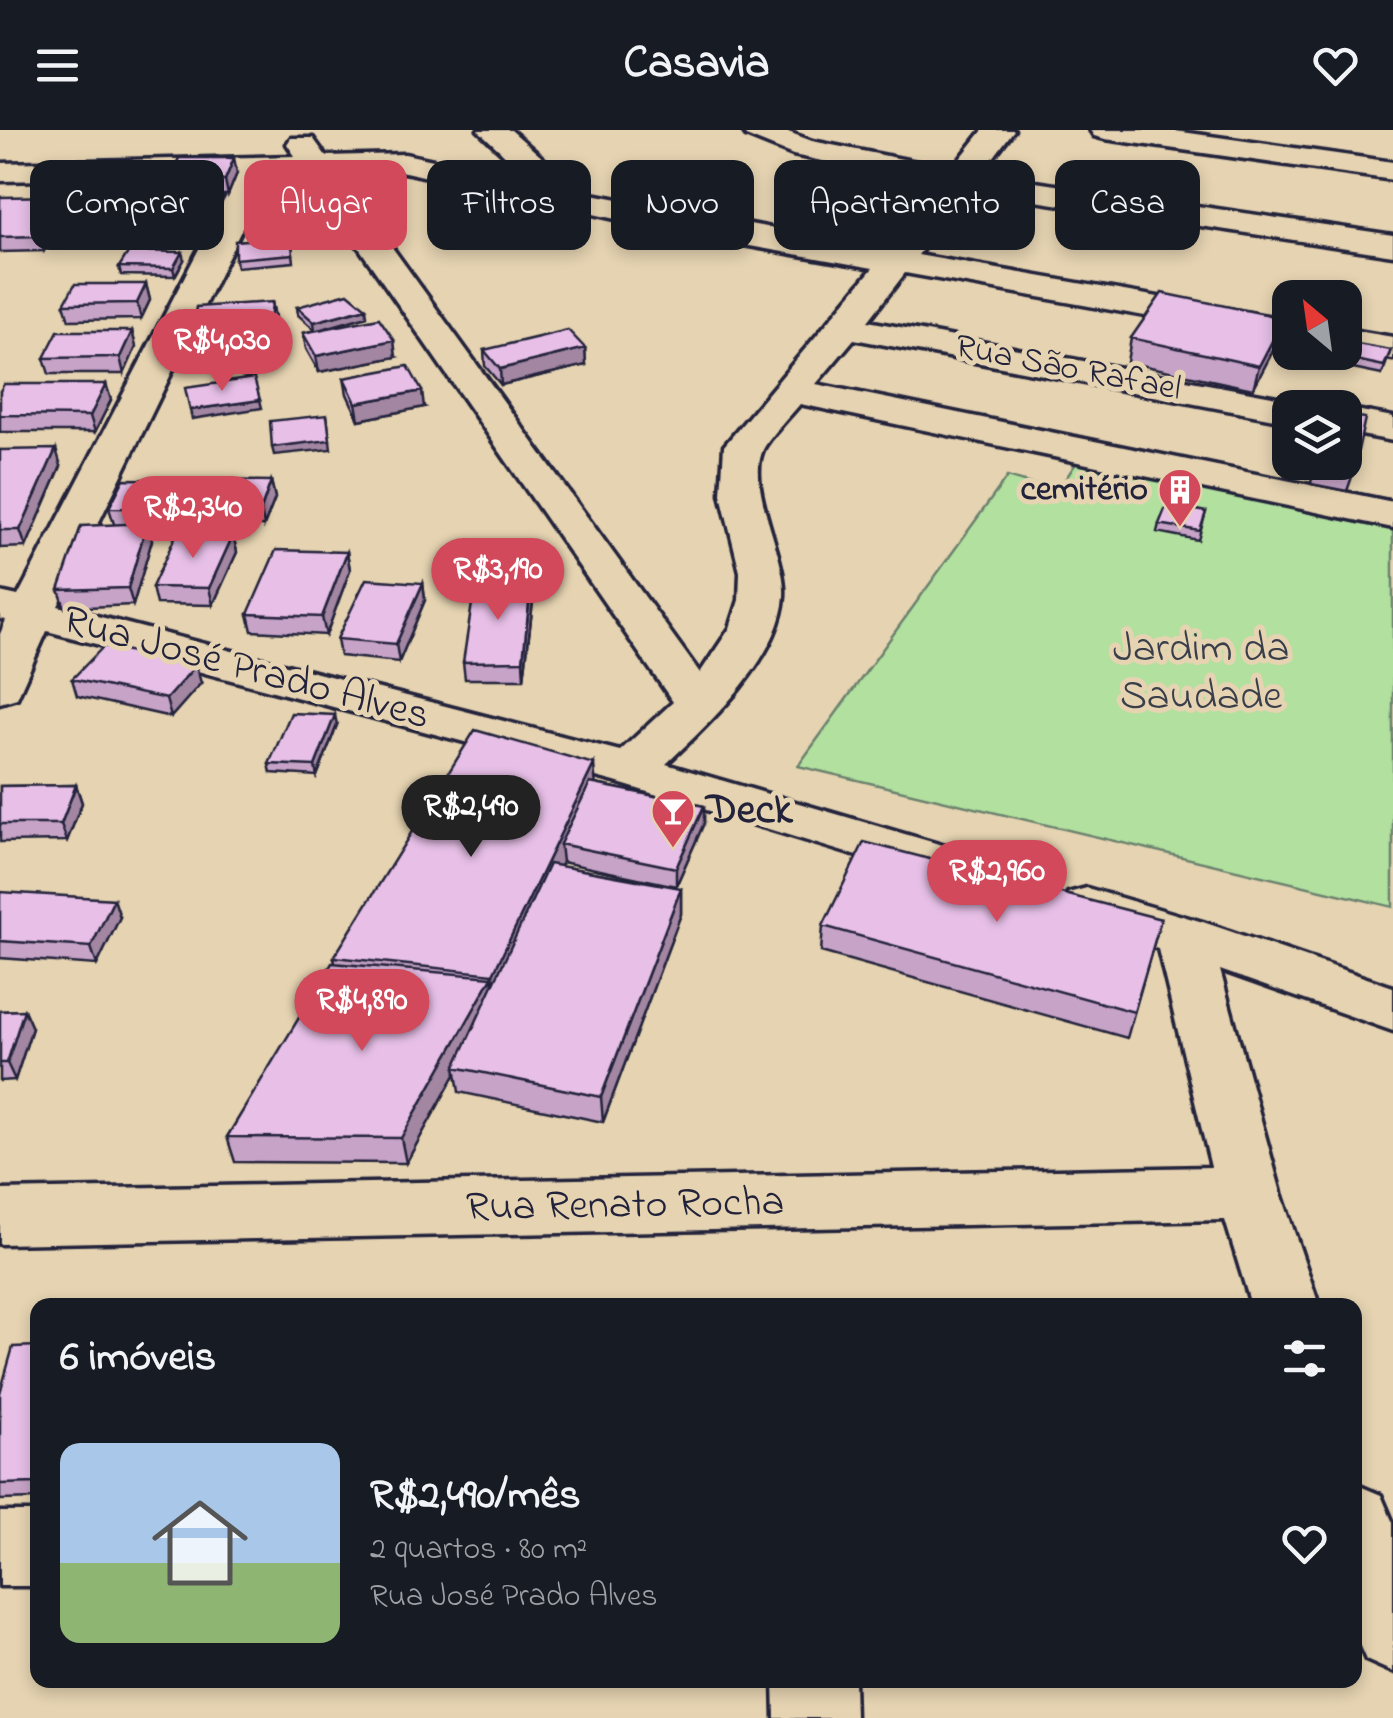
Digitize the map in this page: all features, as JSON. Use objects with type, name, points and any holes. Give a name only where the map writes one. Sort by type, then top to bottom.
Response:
[{"type":"street","points":[[292,130],[314,160]]},
{"type":"street","points":[[757,130],[804,149],[859,160]]},
{"type":"street","points":[[976,160],[999,130]]},
{"type":"street","points":[[1104,130],[1393,171]]},
{"type":"street","points":[[407,164],[458,153],[496,134],[526,160]]},
{"type":"street","points":[[0,172],[244,165]]},
{"type":"street","points":[[0,688],[16,609],[244,191]]},
{"type":"street","points":[[1035,191],[1393,245]]},
{"type":"street","points":[[591,203],[893,264],[1272,328]]},
{"type":"street","points":[[377,250],[699,706]]},
{"type":"street","points":[[630,770],[699,706],[736,660],[755,622],[763,577],[737,469],[744,446],[793,391],[904,250]]},
{"type":"street","name":"Rua São Rafael","points":[[845,327],[1272,407]]},
{"type":"street","points":[[1362,343],[1393,348]]},
{"type":"street","points":[[793,391],[1393,515]]},
{"type":"street","points":[[1362,423],[1393,429]]},
{"type":"street","name":"Rua José Prado Alves","points":[[16,609],[630,770],[1183,936],[1393,1009]]},
{"type":"street","points":[[1183,936],[1249,1194],[1284,1298]]},
{"type":"street","name":"Rua Renato Rocha","points":[[0,1217],[1249,1194]]},
{"type":"street","points":[[1366,1533],[1393,1633]]},
{"type":"street","points":[[0,1550],[30,1549]]},
{"type":"street","points":[[814,1688],[815,1718]]},
{"type":"green space","name":"Jardim da Saudade","points":[[1078,460],[1393,525],[1393,907],[798,766],[1007,477],[1057,492]]},
{"type":"building","points":[[234,158],[225,180],[224,160],[178,160]]},
{"type":"building","points":[[0,197],[30,197],[30,236],[0,237]]},
{"type":"building","points":[[244,240],[244,250],[293,250],[293,254],[235,259],[235,241]]},
{"type":"building","points":[[129,251],[182,252],[173,268],[119,267]]},
{"type":"building","points":[[75,284],[146,284],[137,303],[64,304]]},
{"type":"building","points":[[348,293],[366,308],[314,322],[297,307]]},
{"type":"building","points":[[1162,293],[1272,316],[1272,341],[1259,366],[1131,338]]},
{"type":"building","points":[[272,302],[269,332],[191,337],[196,307]]},
{"type":"building","points":[[379,318],[394,340],[316,356],[303,333]]},
{"type":"building","points":[[568,330],[585,348],[500,369],[484,350]]},
{"type":"building","points":[[58,331],[132,331],[120,357],[44,358]]},
{"type":"building","points":[[1362,345],[1391,350],[1384,366],[1362,361]]},
{"type":"building","points":[[408,366],[422,391],[356,403],[344,378]]},
{"type":"building","points":[[254,378],[260,400],[190,410],[185,388]]},
{"type":"building","points":[[4,384],[106,384],[90,416],[0,415],[0,391]]},
{"type":"building","points":[[327,415],[330,440],[272,447],[270,421]]},
{"type":"building","points":[[56,449],[20,530],[0,530],[0,450]]},
{"type":"building","points":[[124,479],[271,481],[261,509],[109,508]]},
{"type":"building","points":[[1167,504],[1206,512],[1200,531],[1159,524]]},
{"type":"building","points":[[147,523],[128,588],[59,590],[81,526]]},
{"type":"building","points":[[177,533],[233,535],[209,588],[152,587]]},
{"type":"building","points":[[276,550],[347,552],[322,617],[248,614]]},
{"type":"building","points":[[366,579],[423,583],[396,644],[337,639]]},
{"type":"building","points":[[475,584],[531,584],[523,661],[463,662]]},
{"type":"building","points":[[104,646],[196,665],[166,699],[72,679]]},
{"type":"building","points":[[291,713],[335,715],[315,766],[269,764]]},
{"type":"building","points":[[475,730],[594,764],[493,974],[334,957]]},
{"type":"building","points":[[590,783],[704,806],[676,868],[560,844]]},
{"type":"building","points":[[76,785],[61,824],[0,824],[0,786]]},
{"type":"building","points":[[864,842],[1161,919],[1134,1012],[823,926]]},
{"type":"building","points":[[549,864],[681,888],[601,1097],[455,1067]]},
{"type":"building","points":[[0,892],[114,899],[91,947],[0,941]]},
{"type":"building","points":[[332,963],[492,977],[401,1138],[227,1137]]},
{"type":"building","points":[[24,1010],[7,1063],[0,1063],[0,1011]]},
{"type":"building","points":[[30,1346],[30,1483],[0,1484],[0,1393],[13,1347]]},
{"type":"place","name":"cemitério","points":[[1180,528]]},
{"type":"place","name":"Deck","points":[[673,849]]}]
